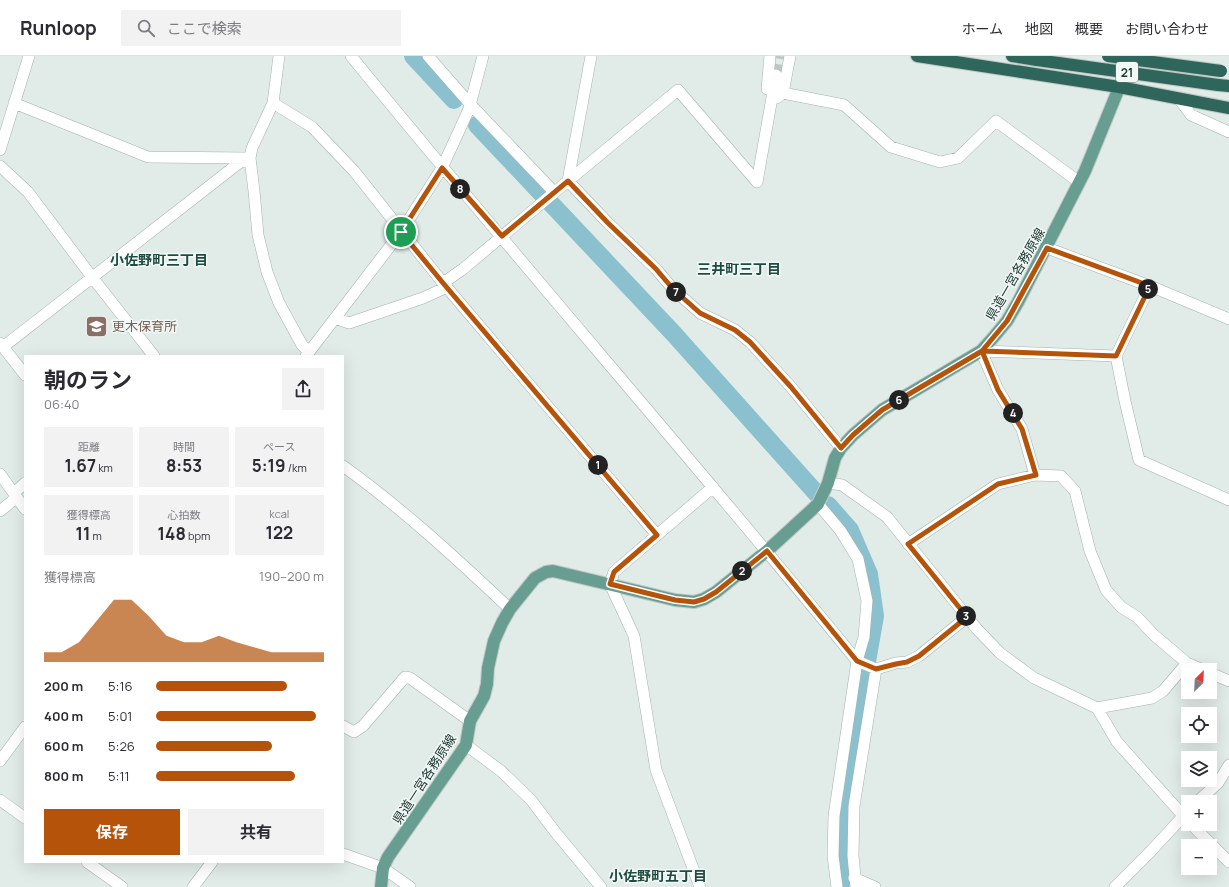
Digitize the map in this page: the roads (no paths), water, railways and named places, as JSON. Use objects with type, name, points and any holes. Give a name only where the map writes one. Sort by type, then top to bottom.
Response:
[{"type":"highway","points":[[917,56],[1119,87],[1229,108]]},
{"type":"highway","name":"21","points":[[1012,56],[1224,85]]},
{"type":"highway","name":"21","points":[[1108,56],[1225,72]]},
{"type":"main road","name":"県道一宮各務原線","points":[[381,887],[383,868],[388,857],[466,745],[470,722],[486,690],[494,641],[510,609],[535,578],[546,572],[553,571],[675,600],[694,602],[704,599],[716,592],[767,551],[818,504],[828,483],[835,458],[841,448],[853,435],[882,410],[982,351],[1007,321],[1047,248],[1079,182],[1132,56]]},
{"type":"street","points":[[0,150],[29,56]]},
{"type":"street","points":[[279,56],[273,102],[252,148],[250,158],[258,235],[267,272],[279,303],[307,354],[401,232],[442,168],[470,104],[484,56]]},
{"type":"street","points":[[350,56],[442,168],[502,236],[859,662],[874,668],[907,662],[919,656],[967,617]]},
{"type":"street","points":[[428,56],[548,196]]},
{"type":"street","points":[[568,181],[591,56]]},
{"type":"street","points":[[770,56],[767,94],[771,102]]},
{"type":"street","points":[[771,102],[783,93],[790,56]]},
{"type":"street","points":[[335,318],[349,323],[424,298],[445,285],[548,196],[678,90],[757,182],[776,75]]},
{"type":"street","points":[[783,93],[844,104],[891,147],[940,162],[958,158],[996,122],[1079,182]]},
{"type":"street","points":[[1179,99],[1191,115],[1229,132]]},
{"type":"street","points":[[273,102],[312,127],[354,171],[401,232],[445,285],[657,535]]},
{"type":"street","points":[[14,103],[148,157],[250,158]]},
{"type":"street","points":[[24,373],[1,345],[92,277],[239,163],[250,158]]},
{"type":"street","points":[[0,166],[28,192],[153,355]]},
{"type":"street","points":[[568,181],[608,223],[656,269],[673,289],[700,313],[735,330],[750,342],[791,387],[841,448]]},
{"type":"street","points":[[1047,248],[1150,286],[1229,319]]},
{"type":"street","points":[[1150,286],[1116,356],[1124,401],[1139,460],[1229,500]]},
{"type":"street","points":[[1036,475],[1022,429],[998,390],[982,351],[1116,356]]},
{"type":"street","points":[[344,467],[372,487],[431,536],[510,609]]},
{"type":"street","points":[[0,474],[24,508]]},
{"type":"street","points":[[908,544],[998,484],[1036,475],[1061,476],[1075,492],[1090,551],[1106,590],[1121,607],[1137,617],[1154,635],[1187,663]]},
{"type":"street","points":[[828,483],[842,485],[887,517],[976,628],[1000,653],[1017,667],[1034,678],[1097,708],[1117,742],[1181,811]]},
{"type":"street","points":[[0,511],[24,484]]},
{"type":"street","points":[[700,887],[656,770],[634,636],[610,584],[614,572],[713,487]]},
{"type":"street","points":[[818,504],[840,530],[858,559],[867,601],[864,637],[834,816],[833,856],[837,887]]},
{"type":"street","points":[[874,668],[854,806],[853,856],[855,882],[875,887]]},
{"type":"street","points":[[1097,708],[1152,698],[1163,691],[1181,670]]},
{"type":"street","points":[[344,727],[354,732],[363,726],[405,676],[410,678],[470,722]]},
{"type":"street","points":[[1217,676],[1229,681]]},
{"type":"street","points":[[0,761],[24,728]]},
{"type":"street","points":[[466,745],[500,771],[531,800],[556,833],[601,887]]},
{"type":"street","points":[[1205,795],[1218,783],[1229,765]]},
{"type":"street","points":[[0,800],[24,817]]},
{"type":"street","points":[[1115,887],[1181,821]]},
{"type":"street","points":[[1198,831],[1229,862]]},
{"type":"street","points":[[344,854],[383,868],[410,887]]},
{"type":"street","points":[[88,863],[122,887]]},
{"type":"street","points":[[193,887],[211,863]]},
{"type":"waterway","points":[[413,56],[454,100]]},
{"type":"waterway","points":[[477,125],[674,334],[817,494]]},
{"type":"waterway","points":[[828,505],[850,530],[869,574],[875,616],[859,707],[844,811],[844,874],[846,887]]},
{"type":"tunnel","points":[[776,75],[779,56]]},
{"type":"place","name":"更木保育所","points":[[96,326]]},
{"type":"district","name":"小佐野町三丁目","points":[[159,259]]},
{"type":"district","name":"三井町三丁目","points":[[739,268]]},
{"type":"district","name":"小佐野町五丁目","points":[[658,875]]}]
